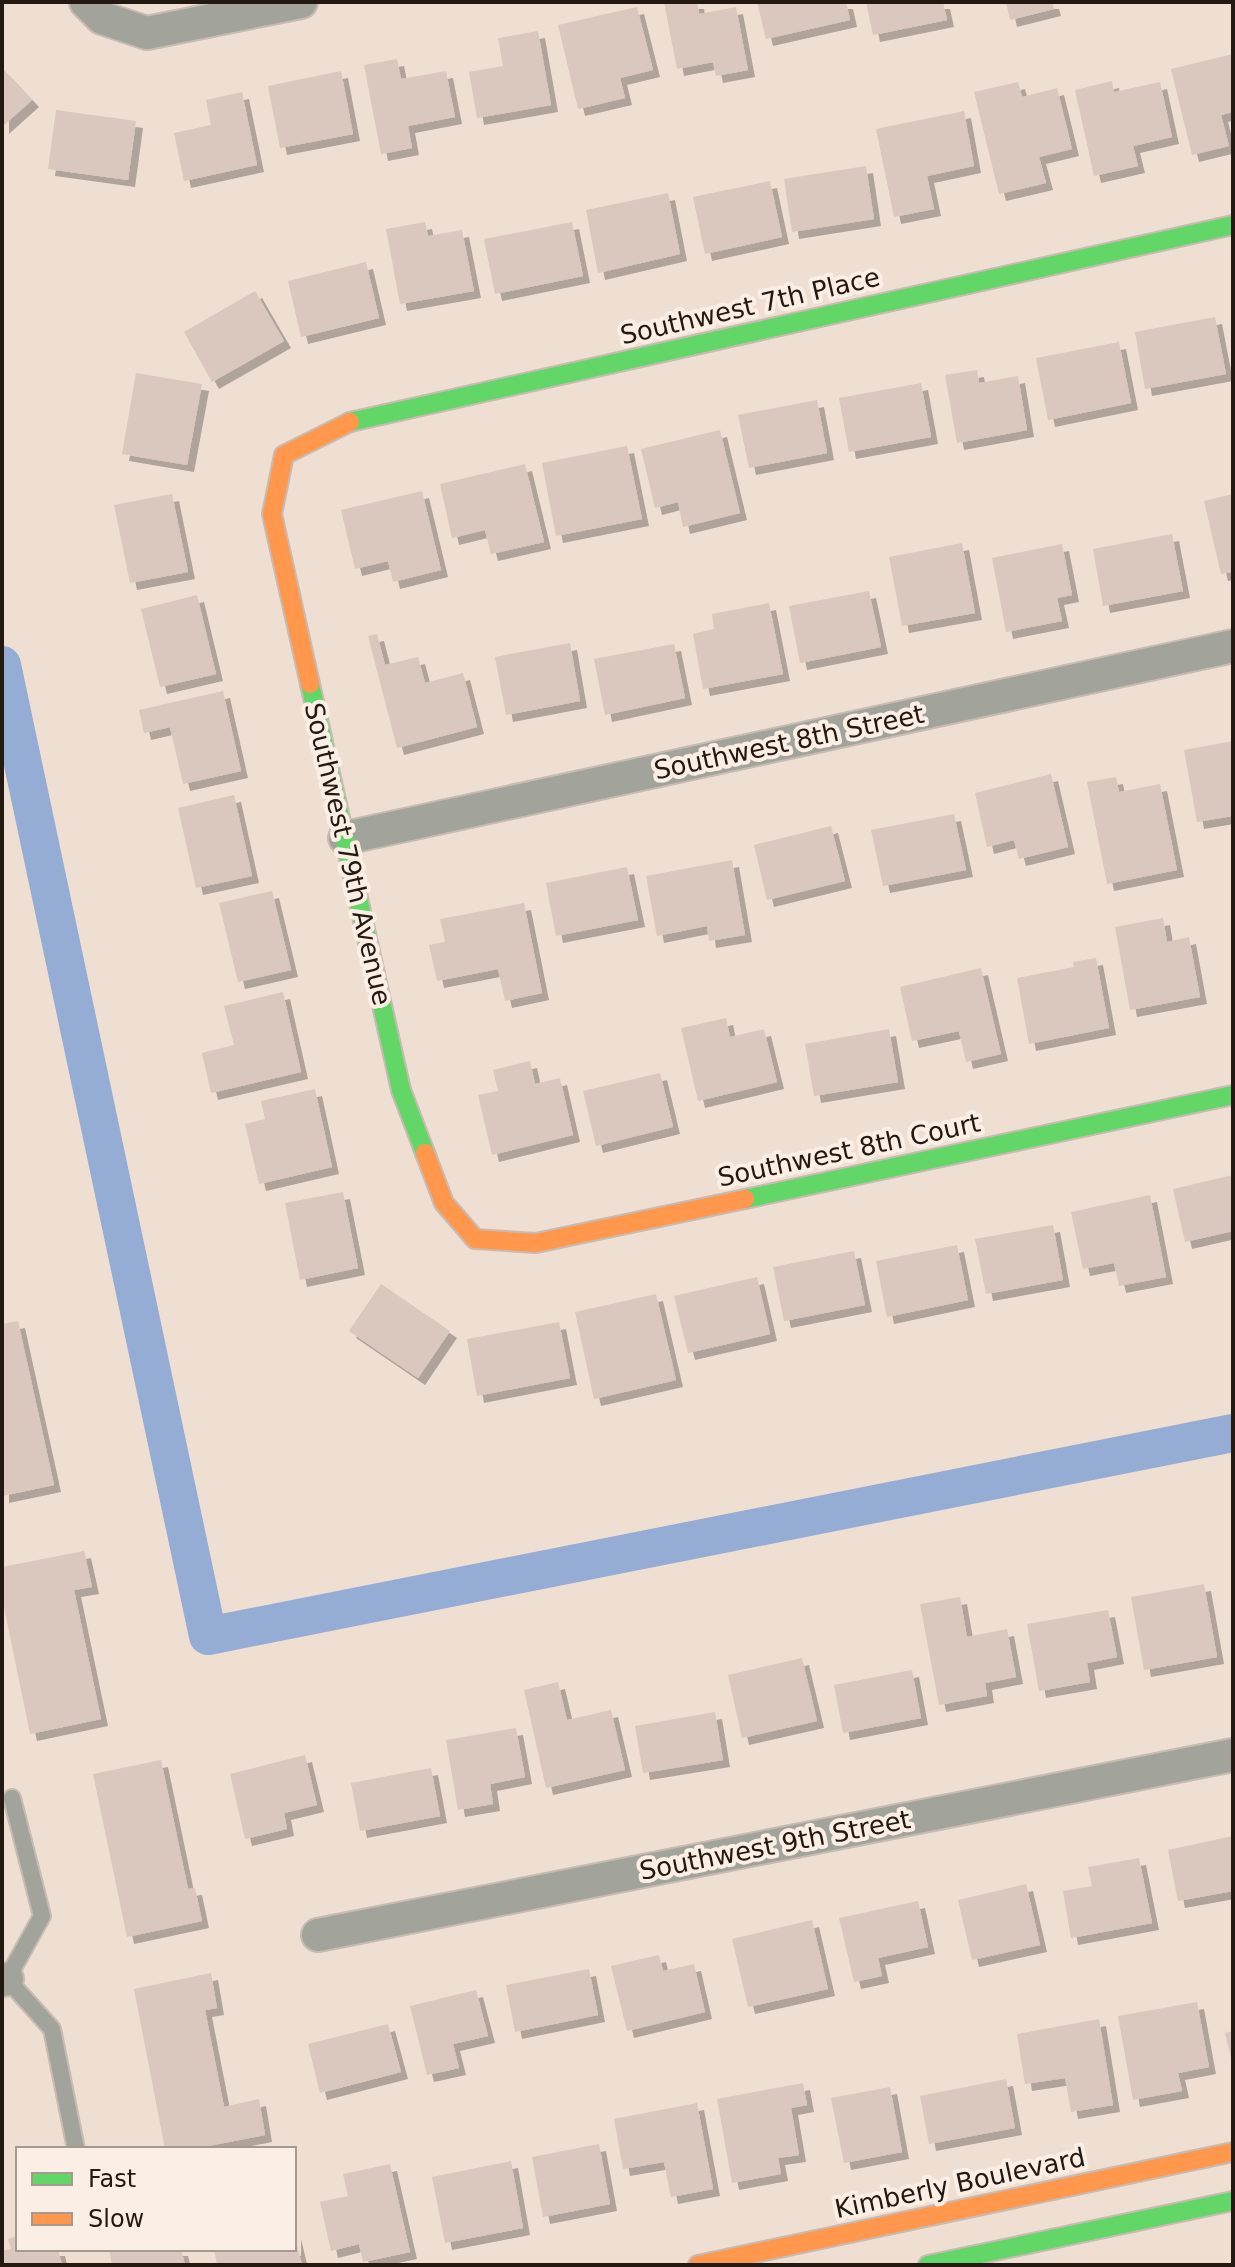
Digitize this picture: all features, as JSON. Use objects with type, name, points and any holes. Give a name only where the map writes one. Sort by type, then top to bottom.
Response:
[{"type":"street","points":[[94,10],[147,33],[301,2]]},
{"type":"street","name":"Southwest 7th Place","points":[[284,455],[349,422],[1233,225]]},
{"type":"street","name":"Southwest 79th Avenue","points":[[284,455],[272,514],[401,1090],[444,1203],[475,1239]]},
{"type":"street","name":"Southwest 8th Street","points":[[345,838],[1233,646]]},
{"type":"street","name":"Southwest 8th Court","points":[[475,1239],[536,1243],[1233,1095]]},
{"type":"street","name":"Southwest 9th Street","points":[[318,1935],[1233,1755]]},
{"type":"street","name":"Kimberly Boulevard","points":[[698,2265],[734,2261],[1233,2152]]},
{"type":"street","points":[[928,2265],[1233,2201]]},
{"type":"lane","points":[[12,1798],[42,1916],[4,1980],[52,2029],[76,2147]]},
{"type":"building","points":[[664,2],[697,2],[699,14],[736,7],[748,70],[716,76],[713,62],[677,69]]},
{"type":"building","points":[[757,2],[846,2],[850,20],[766,39]]},
{"type":"building","points":[[866,2],[943,2],[947,20],[873,35]]},
{"type":"building","points":[[1006,2],[1052,2],[1054,9],[1010,20]]},
{"type":"building","points":[[637,7],[653,70],[620,78],[625,98],[578,109],[558,25]]},
{"type":"building","points":[[538,31],[551,105],[477,118],[469,72],[503,66],[498,38]]},
{"type":"building","points":[[1233,54],[1233,112],[1221,115],[1229,146],[1192,155],[1171,69]]},
{"type":"building","points":[[397,59],[401,79],[446,71],[455,117],[408,126],[412,148],[381,154],[364,65]]},
{"type":"building","points":[[2,68],[32,100],[2,127]]},
{"type":"building","points":[[341,71],[353,134],[280,148],[268,86]]},
{"type":"building","points":[[1112,81],[1114,92],[1160,82],[1172,137],[1133,146],[1138,166],[1094,176],[1075,90]]},
{"type":"building","points":[[1018,82],[1022,97],[1057,88],[1072,149],[1039,157],[1046,183],[999,194],[974,92]]},
{"type":"building","points":[[242,92],[257,165],[184,181],[174,133],[211,125],[206,100]]},
{"type":"building","points":[[56,110],[136,121],[128,180],[48,169]]},
{"type":"building","points":[[964,111],[974,166],[927,176],[934,209],[894,217],[876,129]]},
{"type":"building","points":[[866,166],[874,219],[792,232],[784,179]]},
{"type":"building","points":[[770,181],[782,237],[705,254],[693,197]]},
{"type":"building","points":[[668,193],[680,254],[598,273],[586,210]]},
{"type":"building","points":[[425,222],[428,236],[462,230],[474,291],[400,304],[386,229]]},
{"type":"building","points":[[572,222],[583,276],[495,294],[484,239]]},
{"type":"building","points":[[366,262],[379,318],[301,337],[288,281]]},
{"type":"building","points":[[255,291],[284,341],[212,382],[184,332]]},
{"type":"building","points":[[1215,317],[1226,374],[1145,389],[1135,332]]},
{"type":"building","points":[[1119,342],[1131,403],[1048,420],[1036,358]]},
{"type":"building","points":[[977,370],[979,383],[1018,376],[1027,430],[957,443],[945,375]]},
{"type":"building","points":[[136,373],[202,384],[187,465],[122,454]]},
{"type":"building","points":[[921,383],[931,437],[849,452],[839,398]]},
{"type":"building","points":[[817,400],[827,453],[749,468],[738,415]]},
{"type":"building","points":[[720,430],[740,513],[683,527],[678,502],[655,508],[641,449]]},
{"type":"building","points":[[627,446],[642,519],[556,536],[542,463]]},
{"type":"building","points":[[525,464],[544,542],[491,554],[485,530],[452,538],[440,484]]},
{"type":"building","points":[[422,491],[441,570],[393,582],[388,561],[355,569],[341,510]]},
{"type":"building","points":[[172,494],[188,572],[130,583],[114,505]]},
{"type":"building","points":[[1233,494],[1233,572],[1221,574],[1204,501]]},
{"type":"building","points":[[1172,534],[1183,591],[1103,606],[1093,549]]},
{"type":"building","points":[[962,543],[975,613],[902,626],[889,557]]},
{"type":"building","points":[[1062,544],[1072,595],[1057,598],[1062,621],[1006,632],[992,558]]},
{"type":"building","points":[[869,591],[881,647],[800,663],[789,606]]},
{"type":"building","points":[[197,595],[216,674],[160,687],[141,609]]},
{"type":"building","points":[[769,603],[783,674],[703,689],[693,634],[714,629],[712,614]]},
{"type":"building","points":[[377,634],[385,665],[418,657],[425,683],[463,673],[477,727],[397,748],[368,636]]},
{"type":"building","points":[[570,643],[580,701],[506,715],[495,657]]},
{"type":"building","points":[[674,644],[685,698],[605,715],[594,659]]},
{"type":"building","points":[[223,691],[241,771],[183,784],[170,727],[144,733],[139,710]]},
{"type":"building","points":[[1233,741],[1233,816],[1197,822],[1184,750]]},
{"type":"building","points":[[1051,774],[1068,847],[1019,859],[1014,840],[987,847],[975,793]]},
{"type":"building","points":[[1116,777],[1119,792],[1160,784],[1177,870],[1107,884],[1087,782]]},
{"type":"building","points":[[234,795],[252,876],[196,888],[178,808]]},
{"type":"building","points":[[954,814],[966,870],[883,886],[871,830]]},
{"type":"building","points":[[831,826],[845,881],[767,900],[754,845]]},
{"type":"building","points":[[732,860],[745,935],[709,941],[707,926],[657,936],[646,876]]},
{"type":"building","points":[[627,867],[638,920],[556,936],[546,883]]},
{"type":"building","points":[[272,891],[291,970],[238,982],[219,903]]},
{"type":"building","points":[[524,903],[542,993],[505,1001],[498,969],[437,981],[429,945],[445,942],[440,919]]},
{"type":"building","points":[[1163,918],[1167,942],[1189,937],[1200,997],[1130,1010],[1115,927]]},
{"type":"building","points":[[1096,958],[1109,1028],[1029,1044],[1017,978],[1074,967],[1073,962]]},
{"type":"building","points":[[981,968],[1001,1054],[966,1062],[959,1031],[912,1041],[900,987]]},
{"type":"building","points":[[283,992],[301,1072],[211,1093],[202,1053],[234,1045],[224,1006]]},
{"type":"building","points":[[726,1018],[730,1037],[764,1029],[777,1082],[698,1101],[681,1028]]},
{"type":"building","points":[[889,1029],[898,1082],[814,1096],[805,1044]]},
{"type":"building","points":[[530,1061],[535,1084],[560,1078],[573,1135],[492,1155],[478,1095],[498,1091],[493,1070]]},
{"type":"building","points":[[660,1073],[673,1127],[596,1146],[583,1091]]},
{"type":"building","points":[[315,1089],[332,1167],[259,1184],[245,1124],[265,1119],[261,1101]]},
{"type":"building","points":[[1233,1175],[1233,1231],[1185,1242],[1173,1189]]},
{"type":"building","points":[[343,1192],[358,1268],[300,1280],[285,1203]]},
{"type":"building","points":[[1150,1195],[1166,1277],[1119,1286],[1114,1263],[1083,1269],[1071,1212]]},
{"type":"building","points":[[1053,1225],[1063,1280],[986,1294],[975,1239]]},
{"type":"building","points":[[957,1245],[968,1300],[887,1317],[876,1261]]},
{"type":"building","points":[[854,1251],[865,1305],[784,1321],[773,1267]]},
{"type":"building","points":[[757,1277],[770,1334],[688,1353],[674,1296]]},
{"type":"building","points":[[381,1284],[450,1331],[418,1378],[349,1331]]},
{"type":"building","points":[[656,1294],[676,1380],[594,1399],[575,1312]]},
{"type":"building","points":[[18,1321],[54,1485],[2,1496],[2,1324]]},
{"type":"building","points":[[559,1322],[570,1378],[477,1396],[467,1339]]},
{"type":"building","points":[[84,1551],[92,1587],[74,1590],[101,1719],[30,1734],[2,1597],[2,1567]]},
{"type":"building","points":[[1204,1584],[1217,1657],[1144,1670],[1131,1597]]},
{"type":"building","points":[[960,1597],[967,1637],[1007,1629],[1016,1677],[985,1683],[987,1696],[939,1705],[920,1604]]},
{"type":"building","points":[[1108,1610],[1117,1657],[1087,1663],[1090,1682],[1039,1691],[1027,1624]]},
{"type":"building","points":[[802,1658],[817,1721],[742,1738],[728,1675]]},
{"type":"building","points":[[912,1670],[921,1718],[843,1733],[834,1685]]},
{"type":"building","points":[[558,1682],[567,1720],[611,1710],[625,1770],[546,1788],[524,1690]]},
{"type":"building","points":[[715,1712],[723,1760],[643,1773],[635,1726]]},
{"type":"building","points":[[516,1728],[525,1777],[490,1784],[493,1804],[458,1810],[446,1740]]},
{"type":"building","points":[[305,1755],[317,1805],[284,1813],[287,1829],[245,1839],[230,1774]]},
{"type":"building","points":[[161,1760],[188,1889],[195,1888],[202,1921],[127,1937],[93,1774]]},
{"type":"building","points":[[431,1768],[440,1816],[360,1831],[351,1783]]},
{"type":"building","points":[[1233,1836],[1233,1891],[1178,1901],[1168,1850]]},
{"type":"building","points":[[1139,1858],[1152,1923],[1071,1938],[1063,1891],[1092,1886],[1088,1867]]},
{"type":"building","points":[[1026,1884],[1040,1945],[972,1960],[958,1900]]},
{"type":"building","points":[[918,1901],[928,1947],[878,1958],[882,1976],[854,1982],[839,1918]]},
{"type":"building","points":[[812,1920],[828,1989],[748,2007],[732,1939]]},
{"type":"building","points":[[659,1955],[663,1971],[694,1964],[705,2012],[627,2031],[611,1966]]},
{"type":"building","points":[[589,1969],[598,2015],[515,2032],[506,1985]]},
{"type":"building","points":[[211,1973],[217,2008],[205,2010],[224,2107],[259,2099],[265,2135],[203,2147],[165,2147],[134,1989]]},
{"type":"building","points":[[476,1990],[488,2036],[453,2044],[459,2068],[427,2075],[410,2006]]},
{"type":"building","points":[[1197,2002],[1209,2067],[1178,2073],[1182,2091],[1133,2100],[1118,2016]]},
{"type":"building","points":[[1099,2019],[1113,2105],[1071,2112],[1065,2078],[1025,2084],[1017,2034]]},
{"type":"building","points":[[388,2024],[401,2072],[320,2093],[308,2044]]},
{"type":"building","points":[[1233,2031],[1233,2062],[1232,2062],[1225,2033]]},
{"type":"building","points":[[1006,2079],[1015,2128],[929,2144],[920,2096]]},
{"type":"building","points":[[803,2083],[807,2105],[791,2108],[799,2155],[778,2158],[781,2174],[732,2183],[717,2099]]},
{"type":"building","points":[[890,2087],[902,2152],[844,2163],[831,2098]]},
{"type":"building","points":[[697,2103],[713,2189],[671,2197],[664,2162],[623,2169],[614,2119]]},
{"type":"building","points":[[599,2144],[610,2204],[543,2217],[532,2157]]},
{"type":"building","points":[[511,2161],[523,2228],[445,2243],[432,2177]]},
{"type":"building","points":[[390,2164],[410,2252],[363,2262],[359,2244],[331,2251],[320,2202],[348,2196],[343,2174]]},
{"type":"building","points":[[16,2237],[16,2251],[58,2251],[62,2265],[2,2265],[2,2251],[11,2249],[8,2239]]},
{"type":"building","points":[[296,2240],[302,2265],[217,2265],[214,2251],[296,2251]]},
{"type":"building","points":[[109,2251],[182,2251],[185,2265],[112,2265]]},
{"type":"waterway","points":[[2,665],[208,1636],[1233,1433]]},
{"type":"traffic: fast","points":[[350,422],[1233,225]]},
{"type":"traffic: fast","points":[[310,684],[401,1090],[425,1153]]},
{"type":"traffic: fast","points":[[745,1199],[1233,1095]]},
{"type":"traffic: fast","points":[[928,2265],[1233,2201]]},
{"type":"traffic: slow","points":[[310,684],[272,514],[284,455],[350,422]]},
{"type":"traffic: slow","points":[[425,1153],[444,1203],[475,1239],[536,1243],[745,1199]]},
{"type":"traffic: slow","points":[[698,2265],[1233,2152]]}]
